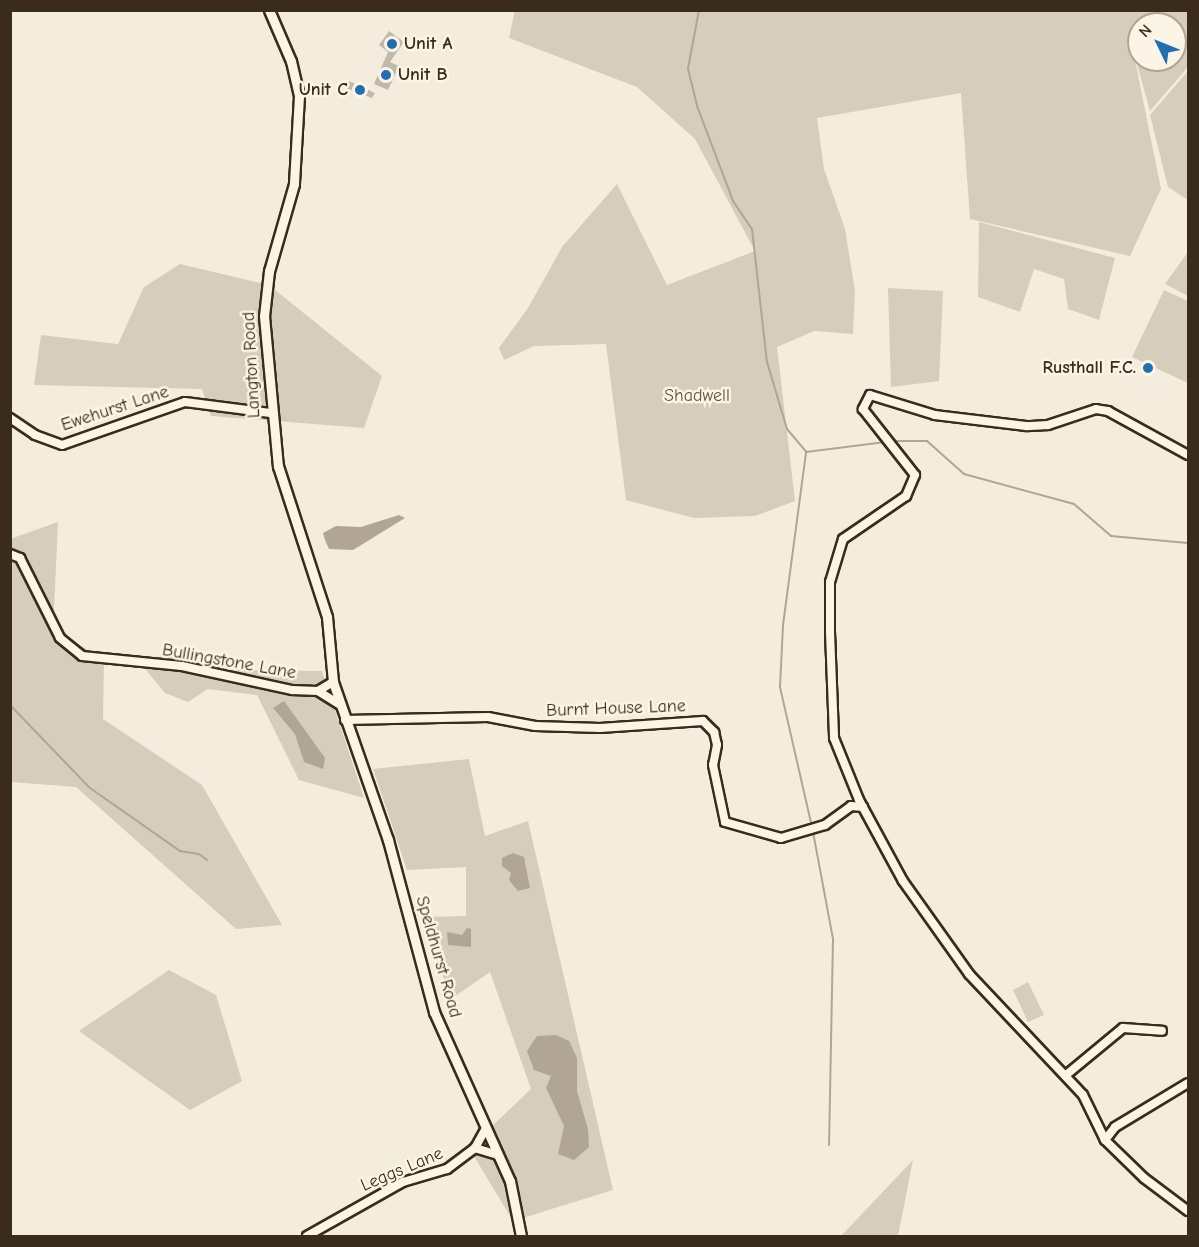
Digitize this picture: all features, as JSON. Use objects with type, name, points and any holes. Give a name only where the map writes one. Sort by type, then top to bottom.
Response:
[{"type":"street","name":"Langton Road","points":[[269,10],[291,61],[299,96],[294,184],[269,271],[264,316],[270,413],[282,482],[327,617],[333,682]]},
{"type":"street","points":[[1188,455],[1108,411],[1096,409],[1048,425],[1026,426],[935,415],[870,395],[864,401],[863,410],[915,475],[906,496],[843,539],[830,582],[834,738],[863,807],[903,881],[963,966],[1083,1095],[1105,1140],[1144,1178],[1188,1211]]},
{"type":"street","name":"Ewehurst Lane","points":[[10,418],[34,435],[62,445],[185,402],[270,413]]},
{"type":"street","name":"Bullingstone Lane","points":[[10,554],[20,558],[60,638],[82,656],[182,666],[264,685],[318,691],[340,705]]},
{"type":"street","name":"Bullingstone Lane","points":[[318,691],[333,682]]},
{"type":"street","name":"Speldhurst Road","points":[[333,682],[388,840],[434,1012],[485,1130],[510,1181],[521,1236]]},
{"type":"street","name":"Burnt House Lane","points":[[345,720],[488,717],[535,726],[600,728],[703,721],[714,732],[717,745],[713,765],[725,822],[781,838],[825,825],[851,806],[863,807]]},
{"type":"street","points":[[1066,1075],[1123,1028],[1162,1031]]},
{"type":"street","points":[[1105,1140],[1115,1127],[1188,1085]]},
{"type":"street","name":"Leggs Lane","points":[[307,1236],[403,1182],[447,1169],[476,1148],[485,1130]]},
{"type":"street","points":[[476,1148],[498,1155]]},
{"type":"green space","name":"Shadwell","points":[[515,10],[1188,11],[1187,68],[1187,12],[1127,12],[1127,72],[1137,72],[1161,189],[1130,256],[970,219],[961,93],[817,118],[824,169],[845,229],[855,291],[853,334],[814,331],[777,347],[795,501],[755,516],[694,518],[626,500],[606,344],[534,346],[504,360],[499,348],[528,308],[562,247],[617,184],[667,285],[755,251],[695,139],[637,87],[509,38]]},
{"type":"green space","points":[[1188,71],[1188,200],[1168,187],[1150,115]]},
{"type":"green space","name":"Shadwell","points":[[1139,72],[1184,72],[1150,111]]},
{"type":"green space","points":[[979,222],[1115,258],[1099,320],[1068,309],[1064,279],[1034,269],[1020,312],[978,297]]},
{"type":"green space","points":[[1188,252],[1188,296],[1165,284]]},
{"type":"green space","points":[[180,264],[269,285],[382,376],[364,428],[211,416],[202,389],[34,385],[41,335],[118,344],[144,287]]},
{"type":"green space","points":[[888,288],[943,291],[939,381],[891,387]]},
{"type":"green space","points":[[1164,290],[1188,301],[1188,383],[1132,357]]},
{"type":"green space","points":[[58,522],[53,631],[104,659],[103,719],[202,785],[282,925],[236,929],[76,787],[11,782],[10,539]]},
{"type":"green space","points":[[167,650],[227,670],[322,671],[364,798],[299,780],[257,695],[208,689],[188,702],[165,693],[146,670]]},
{"type":"green space","points":[[469,759],[485,836],[528,821],[613,1190],[513,1221],[469,1148],[531,1089],[490,972],[451,999],[422,917],[466,916],[466,867],[407,870],[373,769]]},
{"type":"green space","points":[[169,970],[216,995],[242,1081],[190,1110],[79,1031]]},
{"type":"green space","points":[[1028,982],[1044,1015],[1028,1022],[1013,990]]},
{"type":"green space","points":[[913,1160],[898,1236],[841,1236]]},
{"type":"shaded area","points":[[399,515],[405,518],[353,550],[329,549],[325,540],[323,533],[336,526],[361,527]]},
{"type":"shaded area","points":[[284,701],[325,758],[323,769],[304,762],[295,734],[273,708]]},
{"type":"shaded area","points":[[513,853],[524,857],[530,888],[518,891],[509,880],[511,873],[502,866],[502,858]]},
{"type":"shaded area","points":[[467,928],[471,929],[471,947],[448,945],[447,932],[462,935]]},
{"type":"shaded area","points":[[556,1035],[569,1041],[577,1058],[577,1091],[588,1129],[589,1147],[574,1160],[558,1154],[564,1126],[546,1088],[551,1076],[534,1070],[527,1051],[537,1036]]},
{"type":"building","points":[[389,31],[404,42],[390,62],[399,66],[388,90],[374,84],[388,52],[379,45]]},
{"type":"building","name":"Unit C","points":[[349,81],[375,93],[372,98],[346,88]]},
{"type":"waterway","points":[[699,10],[688,69],[697,106],[733,201],[752,229],[767,362],[787,429],[806,452]]},
{"type":"waterway","points":[[891,441],[927,441],[964,474],[1074,504],[1111,536],[1188,543]]},
{"type":"waterway","points":[[812,827],[780,687],[783,625],[806,452],[885,442]]},
{"type":"waterway","points":[[10,705],[90,788],[180,851],[199,854],[207,860]]},
{"type":"waterway","points":[[813,832],[833,939],[829,1145]]},
{"type":"place","name":"Unit A","points":[[392,44]]},
{"type":"place","name":"Unit B","points":[[386,75]]},
{"type":"place","name":"Unit C","points":[[360,90]]},
{"type":"place","name":"Rusthall F.C.","points":[[1148,368]]}]
